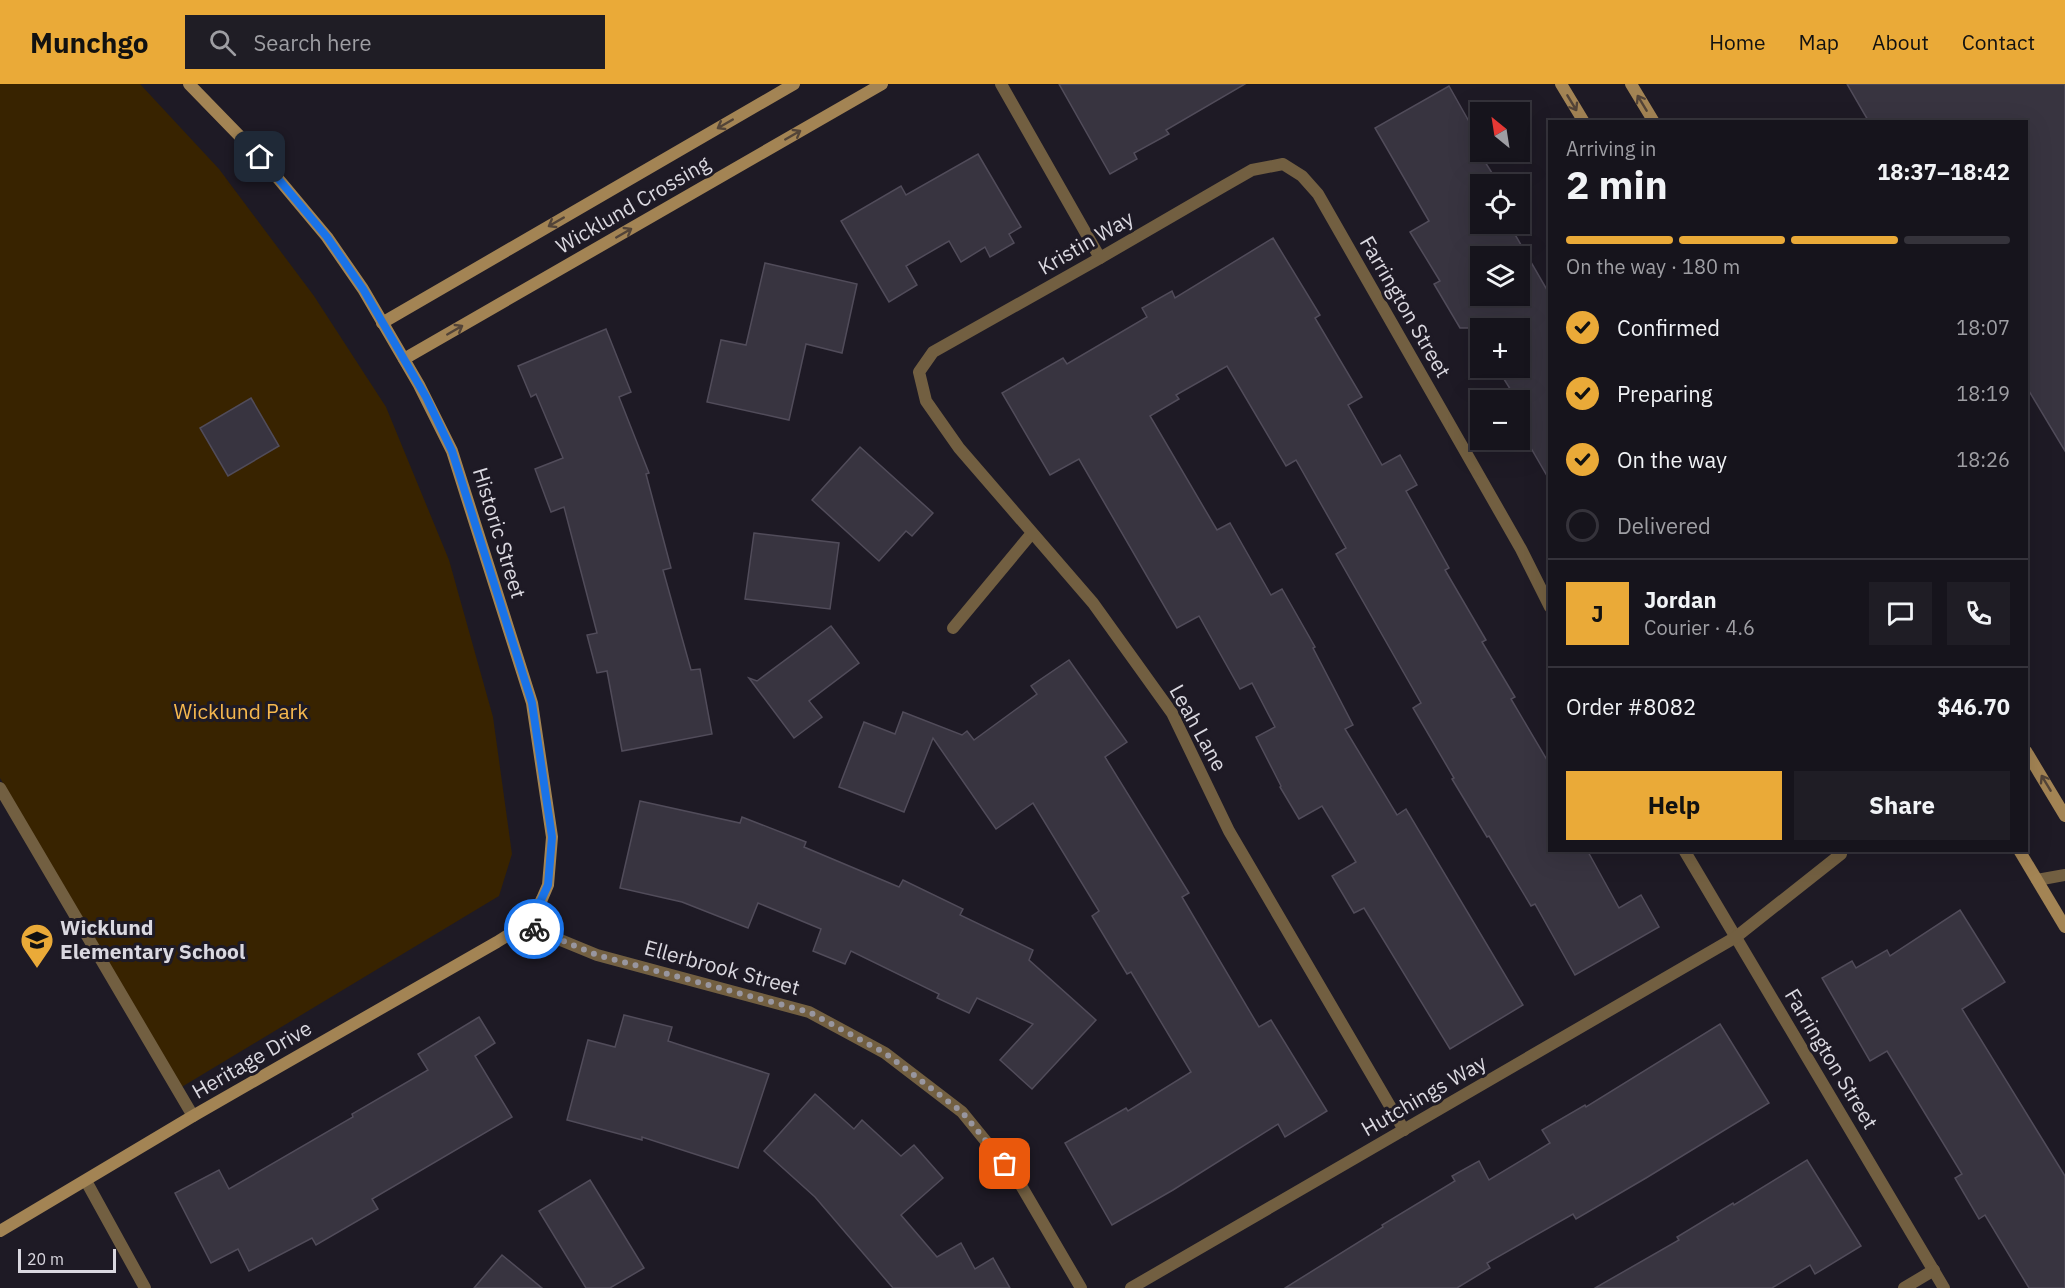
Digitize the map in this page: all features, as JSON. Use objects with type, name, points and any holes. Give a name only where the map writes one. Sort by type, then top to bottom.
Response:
[{"type":"street","name":"Historic Street","points":[[189,84],[260,157],[327,237],[363,289],[404,359],[426,397],[452,451],[532,703],[552,837],[548,885],[535,913],[524,925]]},
{"type":"street","name":"Wicklund Crossing","points":[[382,323],[794,84]]},
{"type":"street","name":"Wicklund Crossing","points":[[404,359],[882,84]]},
{"type":"street","points":[[1001,84],[1100,258]]},
{"type":"street","points":[[1561,84],[1583,120]]},
{"type":"street","points":[[1631,84],[1653,120]]},
{"type":"street","name":"Kristin Way","points":[[919,372],[933,352],[1252,170],[1283,164]]},
{"type":"street","name":"Farrington Street","points":[[1283,164],[1302,177],[1318,194],[1515,538],[1548,603]]},
{"type":"street","name":"Leah Lane","points":[[919,372],[927,401],[958,448],[1093,603],[1172,713],[1229,831],[1404,1130]]},
{"type":"street","points":[[952,628],[1032,533]]},
{"type":"street","points":[[2028,754],[2065,816]]},
{"type":"street","points":[[0,788],[193,1116]]},
{"type":"street","name":"Farrington Street","points":[[1685,852],[1944,1288]]},
{"type":"street","points":[[2020,852],[2065,927]]},
{"type":"street","name":"Hutchings Way","points":[[1131,1288],[1736,937],[1841,854]]},
{"type":"street","points":[[2037,880],[2065,875]]},
{"type":"street","name":"Heritage Drive","points":[[0,1231],[193,1116],[524,925]]},
{"type":"street","name":"Ellerbrook Street","points":[[524,925],[597,955],[809,1012],[885,1053],[962,1112],[1019,1182],[1082,1288]]},
{"type":"street","points":[[86,1181],[145,1288]]},
{"type":"street","points":[[1904,1288],[1934,1270]]},
{"type":"green space","name":"Wicklund Park","points":[[0,84],[140,84],[219,169],[314,296],[386,407],[449,560],[493,717],[512,854],[499,896],[180,1088],[0,778]]},
{"type":"building","points":[[1059,84],[1245,84],[1166,130],[1169,134],[1134,153],[1137,159],[1110,174]]},
{"type":"building","points":[[1847,84],[2065,84],[2065,451],[2028,389],[2028,120],[1868,120]]},
{"type":"building","points":[[1449,86],[1470,123],[1470,162],[1485,162],[1493,174],[1470,174],[1470,234],[1515,234],[1522,246],[1470,246],[1470,306],[1530,306],[1530,260],[1548,292],[1548,478],[1530,446],[1530,390],[1511,390],[1503,378],[1530,378],[1530,318],[1470,318],[1470,328],[1460,328],[1434,284],[1440,281],[1410,232],[1429,221],[1375,128]]},
{"type":"building","points":[[978,154],[1021,227],[1009,234],[1014,243],[990,257],[985,247],[961,262],[949,241],[906,266],[917,285],[889,302],[841,221],[901,186],[906,195]]},
{"type":"building","points":[[1273,238],[1320,315],[1315,318],[1362,397],[1348,405],[1382,465],[1400,455],[1417,485],[1406,491],[1449,568],[1445,570],[1486,640],[1482,642],[1515,697],[1511,699],[1548,762],[1548,852],[1588,852],[1619,908],[1641,895],[1659,927],[1575,975],[1535,904],[1531,906],[1489,836],[1487,837],[1413,708],[1421,703],[1336,554],[1346,548],[1296,460],[1286,466],[1227,366],[1176,395],[1179,399],[1150,416],[1217,530],[1230,523],[1271,595],[1282,589],[1315,647],[1313,648],[1353,725],[1345,729],[1397,815],[1406,809],[1523,1005],[1450,1049],[1364,908],[1354,913],[1332,876],[1356,862],[1322,806],[1299,819],[1280,787],[1256,737],[1275,727],[1252,683],[1240,689],[1199,616],[1177,628],[1079,459],[1050,475],[1002,393],[1063,358],[1067,364],[1147,317],[1142,308],[1172,291],[1175,298]]},
{"type":"building","points":[[765,263],[857,284],[842,353],[806,344],[789,420],[707,402],[721,340],[746,345]]},
{"type":"building","points":[[606,329],[631,392],[619,397],[649,473],[646,474],[671,568],[663,570],[691,670],[700,669],[712,734],[622,751],[607,671],[597,673],[587,635],[597,633],[564,507],[551,512],[535,469],[563,458],[536,394],[531,397],[518,366]]},
{"type":"building","points":[[251,398],[279,446],[228,476],[200,428]]},
{"type":"building","points":[[860,447],[933,513],[912,536],[906,531],[879,561],[812,500]]},
{"type":"building","points":[[754,533],[839,543],[830,609],[745,599]]},
{"type":"building","points":[[831,626],[859,663],[809,701],[822,717],[794,738],[749,678],[757,681]]},
{"type":"building","points":[[1069,660],[1127,742],[1105,757],[1189,893],[1182,897],[1259,1027],[1271,1020],[1327,1111],[1285,1137],[1278,1124],[1173,1190],[1112,1225],[1065,1143],[1126,1108],[1128,1111],[1191,1072],[1131,972],[1127,974],[1092,916],[1099,911],[1033,803],[996,829],[933,738],[904,812],[839,787],[864,722],[895,734],[903,712],[962,735],[967,731],[974,740],[1037,694],[1031,686]]},
{"type":"building","points":[[640,801],[740,823],[742,817],[806,842],[804,847],[899,887],[903,880],[963,909],[960,915],[1033,950],[1029,960],[1096,1020],[1032,1089],[1000,1060],[1033,1024],[977,998],[969,1013],[937,998],[939,994],[851,951],[845,964],[813,951],[821,929],[758,903],[748,928],[682,902],[620,888]]},
{"type":"building","points":[[1960,910],[2005,982],[1962,1009],[2065,1176],[2065,1288],[2029,1288],[1985,1215],[1979,1219],[1955,1178],[1962,1174],[1887,1051],[1870,1061],[1822,978],[1852,961],[1856,968],[1887,950],[1890,956]]},
{"type":"building","points":[[624,1015],[672,1027],[668,1041],[769,1074],[738,1168],[642,1137],[642,1140],[567,1120],[588,1040],[615,1047]]},
{"type":"building","points":[[479,1017],[495,1043],[475,1056],[512,1117],[372,1199],[378,1209],[316,1245],[312,1238],[249,1271],[238,1249],[211,1263],[175,1193],[219,1170],[229,1189],[353,1117],[352,1114],[428,1070],[418,1054]]},
{"type":"building","points":[[1720,1024],[1769,1103],[1646,1178],[1576,1219],[1573,1214],[1487,1263],[1490,1268],[1457,1288],[1285,1288],[1455,1181],[1452,1176],[1479,1161],[1489,1180],[1550,1143],[1542,1130],[1585,1105],[1586,1107]]},
{"type":"building","points":[[815,1094],[854,1129],[862,1120],[901,1156],[914,1145],[943,1178],[901,1215],[937,1257],[961,1243],[975,1269],[993,1258],[1010,1288],[893,1288],[815,1197],[764,1151]]},
{"type":"building","points":[[1807,1160],[1861,1246],[1815,1274],[1810,1265],[1772,1288],[1595,1288],[1679,1240],[1677,1237]]},
{"type":"building","points":[[590,1180],[644,1268],[610,1288],[586,1288],[539,1211]]},
{"type":"building","points":[[502,1255],[542,1288],[474,1288]]},
{"type":"way so far","points":[[534,929],[597,955],[809,1012],[885,1053],[962,1112],[1005,1164]]},
{"type":"place","name":"Wicklund Elementary School","points":[[37,969]]},
{"type":"route","points":[[260,157],[327,237],[363,289],[426,397],[452,451],[532,703],[552,837],[548,885],[535,913],[524,925],[534,929]]}]
